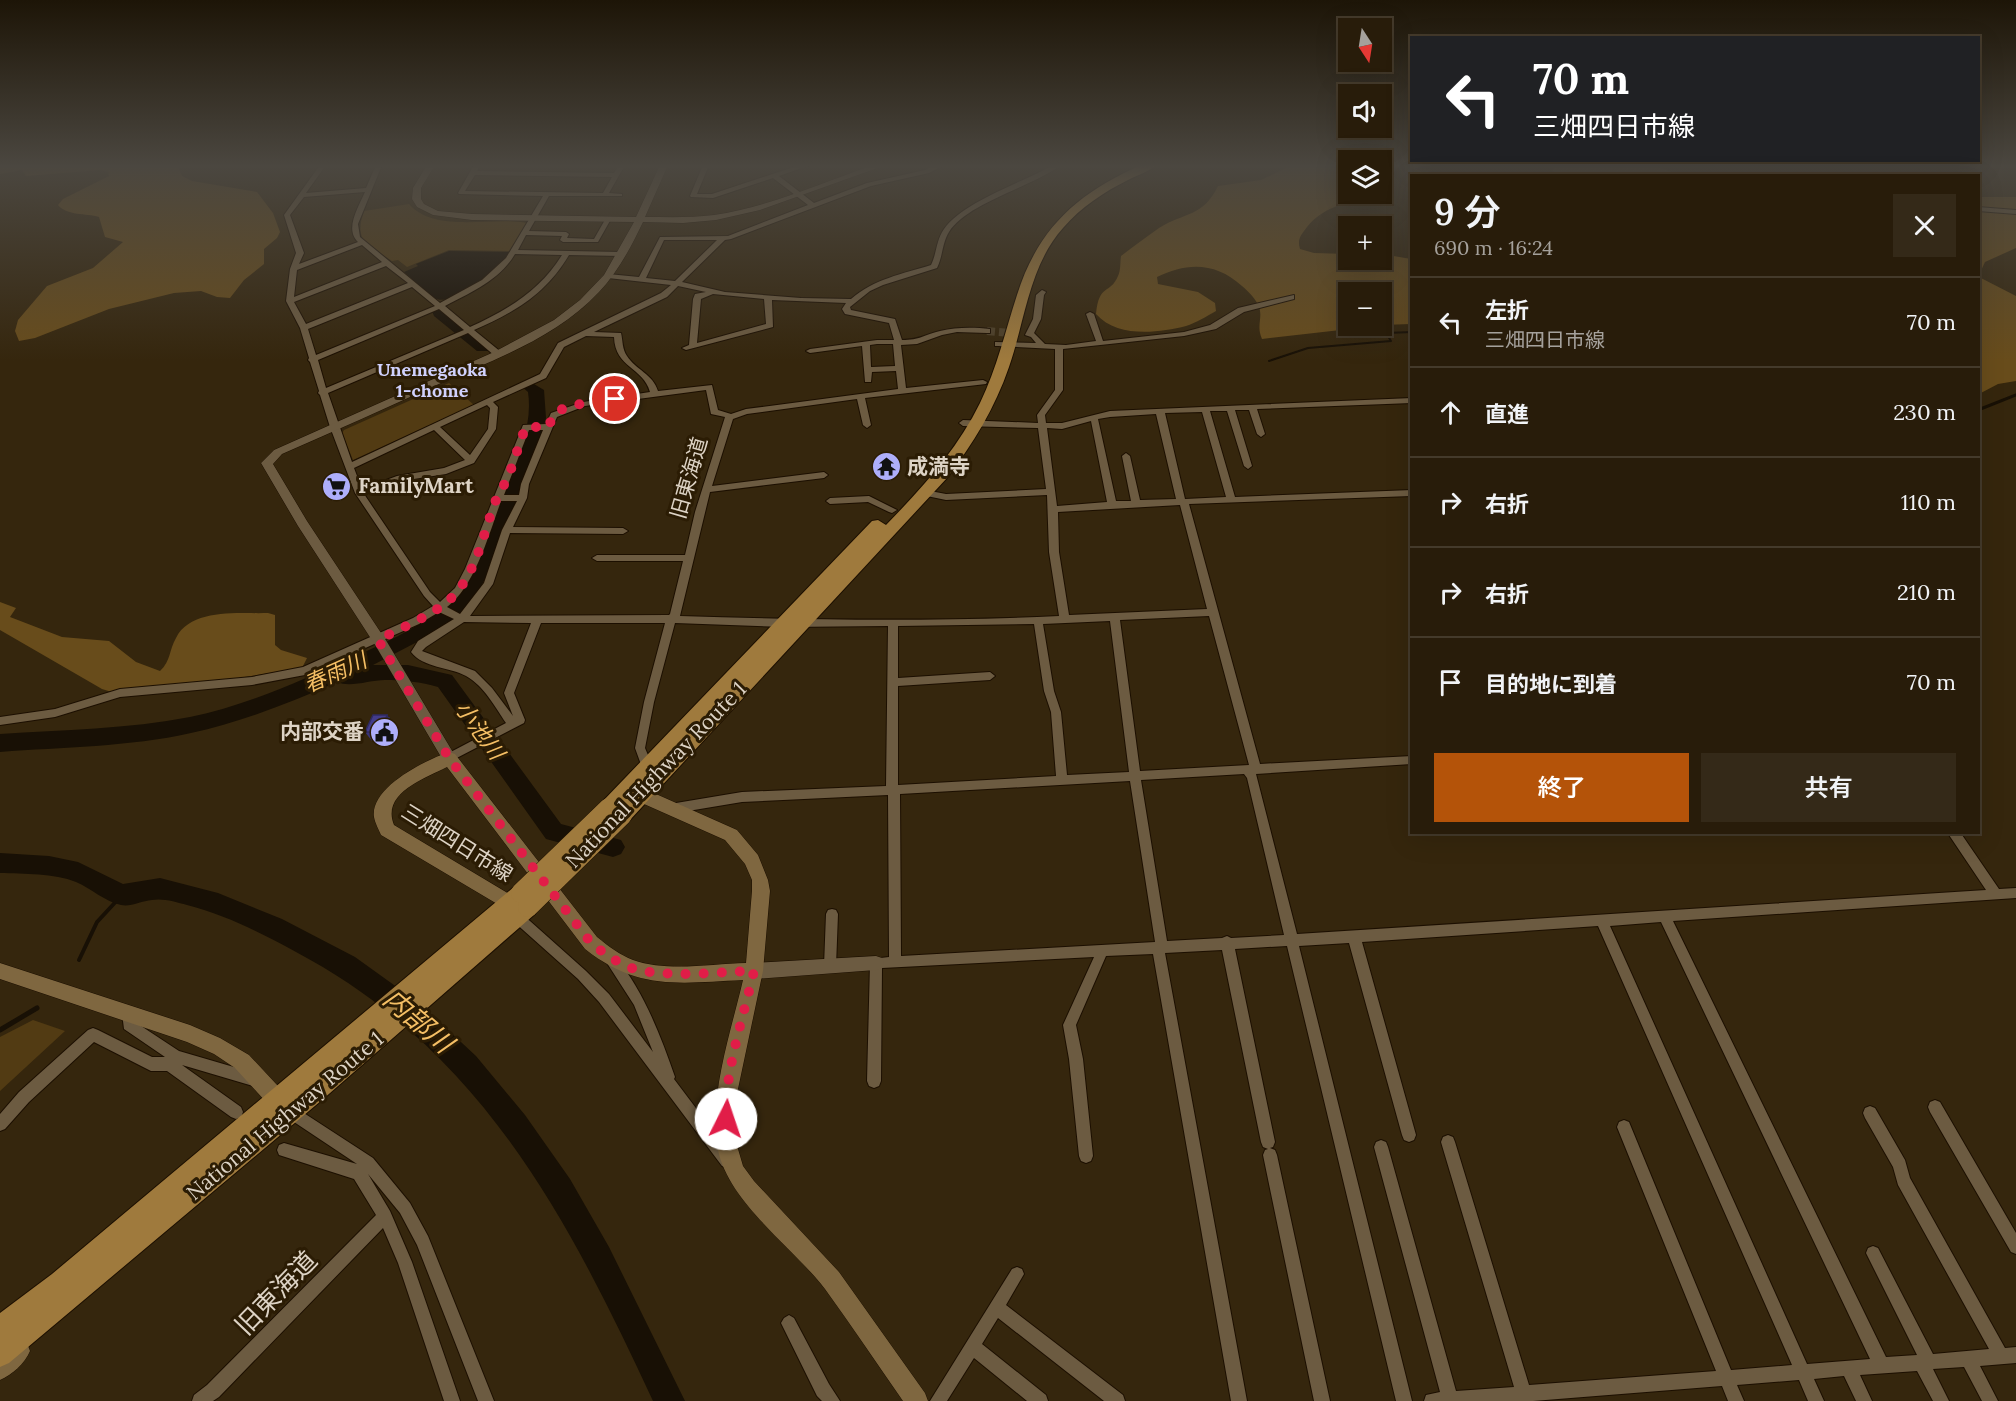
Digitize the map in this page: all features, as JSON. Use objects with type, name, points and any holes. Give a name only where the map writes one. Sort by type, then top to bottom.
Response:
[{"type":"highway","name":"National Highway Route 1","points":[[615,812],[647,767],[892,510],[970,424],[983,382],[1014,339],[1020,272],[1043,230]]},
{"type":"highway","name":"National Highway Route 1","points":[[0,1329],[306,1087],[511,912],[615,812],[641,795],[925,493],[954,458],[970,424],[997,381],[1014,339],[1035,262],[1054,230]]},
{"type":"highway","name":"National Highway Route 1","points":[[0,1354],[126,1251],[282,1106]]},
{"type":"main road","name":"三畑四日市線","points":[[511,912],[387,830],[382,821],[382,807],[393,790],[449,758],[591,943],[610,958],[642,971],[689,974],[754,971]]},
{"type":"main road","points":[[641,795],[732,835],[752,860],[761,891],[754,971],[725,1103],[728,1149],[735,1171],[747,1188],[831,1280],[917,1401]]},
{"type":"main road","points":[[0,971],[190,1034],[219,1047],[248,1067],[282,1106]]},
{"type":"main road","points":[[0,1369],[126,1251]]},
{"type":"street","points":[[292,230],[300,253],[294,268],[290,301],[304,328],[322,393],[359,493],[440,609],[459,619],[672,619],[786,622],[1038,621],[1214,612]]},
{"type":"street","points":[[355,230],[361,243],[440,306],[464,331],[498,354]]},
{"type":"street","points":[[312,360],[440,306],[485,282],[505,265],[526,230]]},
{"type":"street","points":[[524,233],[566,234],[563,240],[596,241],[602,230]]},
{"type":"street","points":[[537,620],[509,693],[520,720],[449,758],[380,642],[302,523],[267,463],[278,452],[498,354],[527,340],[563,318],[608,276],[632,230]]},
{"type":"street","points":[[642,279],[662,238],[722,239],[745,230]]},
{"type":"street","points":[[902,391],[896,330],[890,319],[848,312],[846,309],[867,290],[880,283],[934,266],[947,230]]},
{"type":"street","points":[[350,466],[543,376],[561,345],[664,295],[722,239]]},
{"type":"street","points":[[294,268],[361,243]]},
{"type":"street","points":[[513,252],[621,254]]},
{"type":"street","points":[[322,393],[501,314],[531,295],[556,271],[567,253]]},
{"type":"street","points":[[290,301],[387,263]]},
{"type":"street","points":[[608,276],[676,283],[715,293],[768,298],[854,301]]},
{"type":"street","points":[[304,328],[413,284]]},
{"type":"street","points":[[1014,339],[1037,320],[1042,292]]},
{"type":"street","points":[[715,293],[698,296],[690,347],[770,325],[768,298]]},
{"type":"street","points":[[1014,339],[1043,346],[1059,347],[1199,331],[1241,310],[1290,297]]},
{"type":"street","points":[[1090,314],[1100,342]]},
{"type":"street","points":[[810,351],[917,342],[943,332],[987,331]]},
{"type":"street","points":[[584,334],[618,335],[626,363],[648,378],[654,386],[655,394]]},
{"type":"street","points":[[1014,339],[1043,344],[1043,346]]},
{"type":"street","points":[[866,345],[868,380]]},
{"type":"street","points":[[1059,347],[1059,390],[1051,403],[1042,411],[1041,427],[1053,509],[1054,552],[1065,620]]},
{"type":"street","points":[[867,370],[900,368]]},
{"type":"street","name":"旧東海道","points":[[647,767],[640,748],[649,702],[675,615],[700,512],[730,416],[902,391],[983,382]]},
{"type":"street","points":[[512,725],[485,686],[476,678],[460,668],[422,658],[416,652],[422,644],[459,619],[488,584],[547,427],[554,415],[583,404],[709,387],[714,412],[730,416]]},
{"type":"street","points":[[861,397],[867,425]]},
{"type":"street","points":[[970,424],[1062,426],[1110,414],[1410,400]]},
{"type":"street","points":[[359,493],[400,478],[446,471],[471,461],[492,429],[494,407],[487,402]]},
{"type":"street","points":[[1252,407],[1261,434]]},
{"type":"street","points":[[1230,408],[1248,466]]},
{"type":"street","points":[[1205,409],[1232,501]]},
{"type":"street","points":[[1160,411],[1214,612],[1291,940],[1404,1401]]},
{"type":"street","points":[[1095,418],[1112,506]]},
{"type":"street","points":[[435,427],[471,461]]},
{"type":"street","points":[[0,721],[55,713],[120,693],[284,676],[318,666],[380,642],[440,609],[458,590],[470,569],[526,427],[547,427]]},
{"type":"street","points":[[1126,456],[1136,504]]},
{"type":"street","points":[[707,490],[824,475]]},
{"type":"street","points":[[925,493],[946,497],[1051,492]]},
{"type":"street","points":[[1053,509],[1410,494]]},
{"type":"street","points":[[499,498],[520,498]]},
{"type":"street","points":[[830,501],[869,499],[892,510]]},
{"type":"street","points":[[507,530],[623,531]]},
{"type":"street","points":[[597,558],[690,558]]},
{"type":"street","points":[[1115,618],[1160,946],[1228,1350],[1240,1401]]},
{"type":"street","points":[[1038,621],[1049,691],[1056,712],[1062,779]]},
{"type":"street","points":[[893,622],[892,789],[895,962]]},
{"type":"street","points":[[892,682],[990,676]]},
{"type":"street","points":[[670,809],[742,796],[1410,760]]},
{"type":"street","points":[[1954,834],[1996,895]]},
{"type":"street","points":[[754,971],[1227,942],[1354,937],[2016,894]]},
{"type":"street","points":[[511,912],[582,975],[604,998],[747,1188]]},
{"type":"street","points":[[830,966],[832,914]]},
{"type":"street","points":[[1664,916],[1881,1364]]},
{"type":"street","points":[[1601,920],[1816,1401]]},
{"type":"street","points":[[1354,937],[1409,1135]]},
{"type":"street","points":[[1227,942],[1322,1401]]},
{"type":"street","points":[[1086,1156],[1076,1059],[1068,1025],[1103,950]]},
{"type":"street","points":[[610,958],[626,977],[639,1004],[673,1092]]},
{"type":"street","points":[[874,1081],[876,963]]},
{"type":"street","points":[[128,1013],[129,1025],[236,1112]]},
{"type":"street","points":[[0,1124],[24,1097],[93,1034],[151,1064],[172,1061],[258,1081]]},
{"type":"street","points":[[282,1106],[364,1168],[405,1208],[423,1240],[486,1401]]},
{"type":"street","points":[[1935,1107],[2016,1247]]},
{"type":"street","points":[[1432,1401],[2008,1355],[1903,1180],[1900,1165],[1870,1113]]},
{"type":"street","points":[[1624,1127],[1736,1401]]},
{"type":"street","points":[[1448,1142],[1524,1394]]},
{"type":"street","points":[[1381,1147],[1450,1400]]},
{"type":"street","points":[[284,1150],[364,1168]]},
{"type":"street","points":[[364,1168],[405,1262],[452,1401]]},
{"type":"street","name":"旧東海道","points":[[200,1401],[222,1383],[385,1216]]},
{"type":"street","points":[[1872,1253],[1925,1361],[1941,1401]]},
{"type":"street","points":[[938,1401],[1017,1274]]},
{"type":"street","points":[[997,1307],[1117,1401]]},
{"type":"street","points":[[789,1323],[823,1390],[832,1401]]},
{"type":"street","points":[[972,1347],[1040,1401]]},
{"type":"street","points":[[1968,1358],[1990,1401]]},
{"type":"street","points":[[1848,1367],[1864,1401]]},
{"type":"shaded area","points":[[103,230],[280,232],[277,238],[264,249],[264,264],[244,280],[230,298],[217,297],[201,291],[174,293],[109,309],[35,338],[19,341],[15,331],[18,320],[47,286],[93,268],[123,242],[105,237]]},
{"type":"shaded area","points":[[360,230],[523,230],[510,251],[449,250],[407,267],[398,260],[392,261],[370,247]]},
{"type":"shaded area","points":[[1156,230],[1305,230],[1300,237],[1300,249],[1314,253],[1338,254],[1338,270],[1392,270],[1392,256],[1410,259],[1410,324],[1392,325],[1392,282],[1338,282],[1338,330],[1262,339],[1258,304],[1245,288],[1222,272],[1190,267],[1157,277],[1158,284],[1198,292],[1215,303],[1216,311],[1186,326],[1151,332],[1126,330],[1105,322],[1096,314],[1102,293],[1115,282],[1120,269],[1121,256]]},
{"type":"shaded area","points":[[1980,230],[2016,230],[2016,248],[1985,262],[1980,273]]},
{"type":"shaded area","points":[[449,251],[509,252],[487,276],[465,292],[445,300],[433,297],[404,272],[418,266],[416,264]]},
{"type":"shaded area","points":[[1980,278],[2016,296],[2016,381],[1998,384],[1980,393]]},
{"type":"shaded area","points":[[449,383],[474,405],[353,460],[342,433],[344,430]]},
{"type":"shaded area","points":[[0,602],[16,608],[10,617],[62,637],[109,641],[136,662],[160,671],[183,628],[204,617],[230,613],[275,615],[275,645],[281,650],[307,658],[302,668],[174,688],[118,694],[102,689],[0,630]]},
{"type":"shaded area","points":[[33,1020],[65,1031],[0,1091],[0,1037]]},
{"type":"building","points":[[373,715],[387,715],[386,718],[389,718],[385,728],[381,728],[380,732],[365,732]]},
{"type":"waterway","name":"春雨川","points":[[439,311],[483,348]]},
{"type":"waterway","points":[[1269,361],[1308,348],[1391,341],[1386,333],[1410,332]]},
{"type":"waterway","name":"春雨川","points":[[0,743],[143,732],[213,720],[302,689],[392,648],[443,618],[464,597],[478,576],[511,489],[530,447],[538,404],[536,390],[529,386]]},
{"type":"waterway","points":[[1980,409],[2016,395]]},
{"type":"waterway","name":"小池川","points":[[345,677],[395,672],[445,681],[554,832],[613,847]]},
{"type":"waterway","name":"内部川","points":[[0,863],[49,866],[78,872],[123,895],[160,889],[218,904],[273,927],[346,965],[410,1012],[466,1065],[516,1125],[559,1189],[599,1257],[669,1401]]},
{"type":"waterway","points":[[79,960],[97,922],[122,895]]},
{"type":"waterway","points":[[0,1030],[37,1008]]},
{"type":"tunnel","points":[[987,331],[1020,334]]},
{"type":"place","name":"成満寺","points":[[886,467]]},
{"type":"place","name":"FamilyMart","points":[[337,486]]},
{"type":"place","name":"内部交番","points":[[385,732]]},
{"type":"district","name":"Unemegaoka 1-chome","points":[[432,380]]},
{"type":"route","points":[[615,399],[583,404],[556,413],[549,427],[526,427],[523,441],[499,494],[488,526],[470,569],[458,590],[446,603],[417,621],[378,640],[449,758],[591,943],[610,958],[642,971],[689,974],[754,971],[725,1103],[726,1119]]}]
